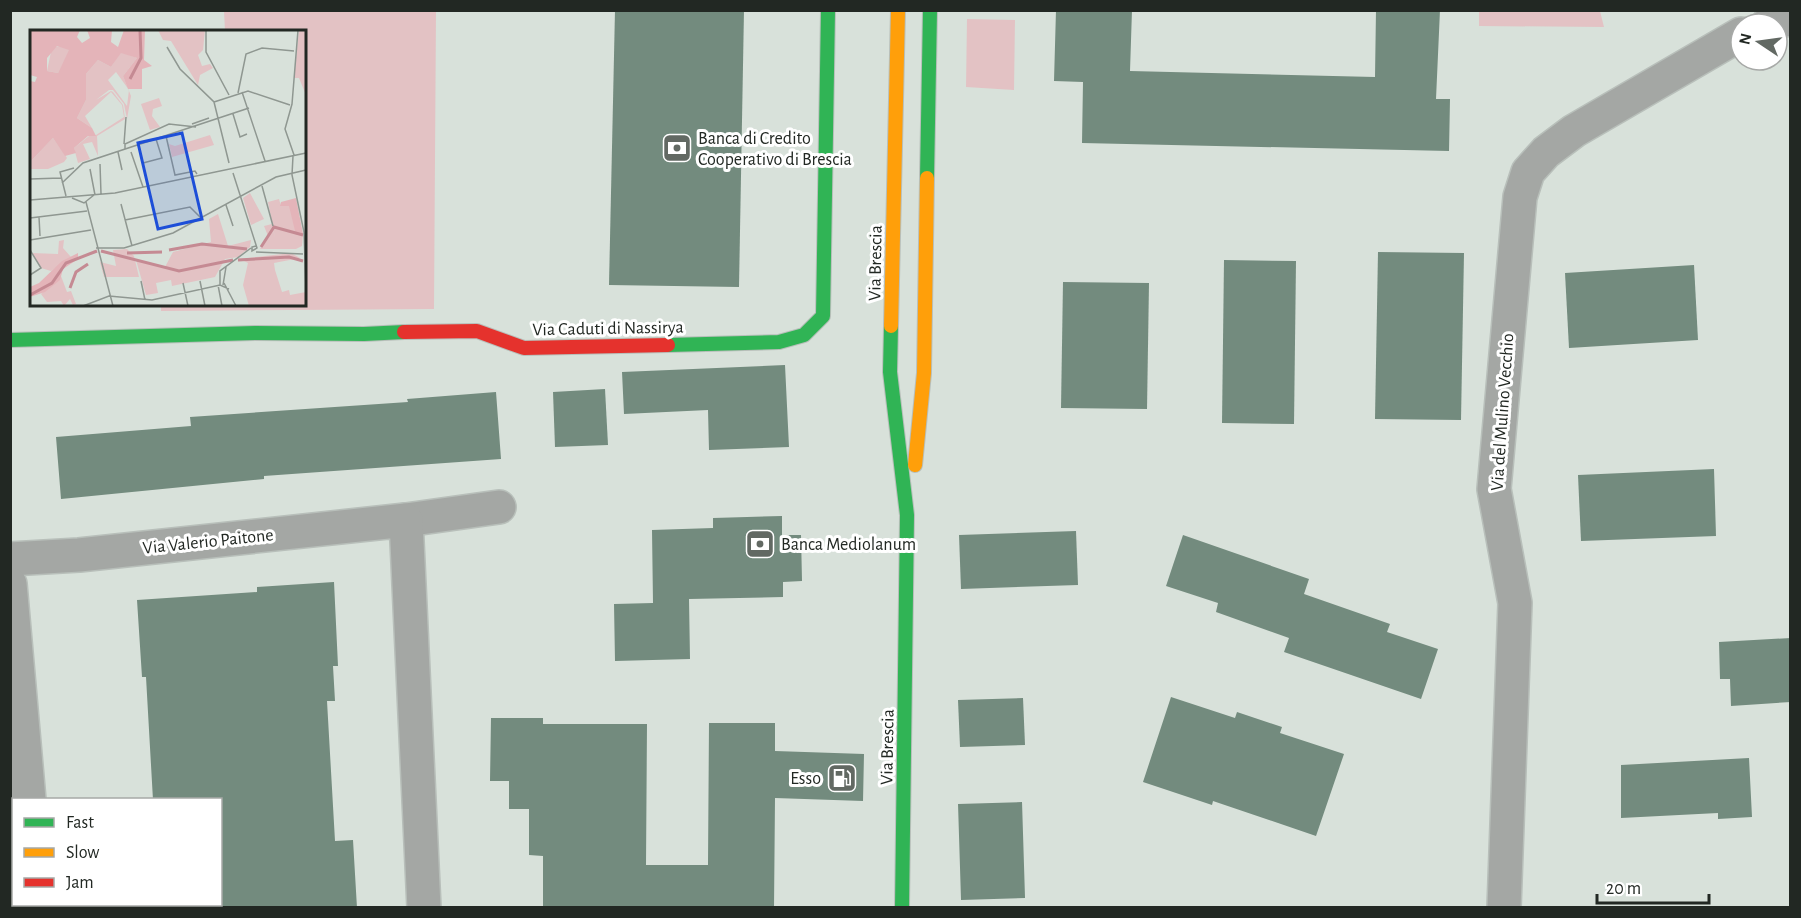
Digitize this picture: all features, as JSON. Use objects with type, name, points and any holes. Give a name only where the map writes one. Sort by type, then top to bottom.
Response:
[{"type":"main road","name":"Via Caduti di Nassirya","points":[[10,339],[255,333],[364,334],[445,330],[477,331],[524,348],[779,342],[804,335],[824,316],[828,10]]},
{"type":"main road","name":"Via Brescia","points":[[898,10],[890,372],[908,515]]},
{"type":"main road","name":"Via Brescia","points":[[902,908],[908,515],[924,373],[930,10]]},
{"type":"street","name":"Via del Mulino Vecchio","points":[[1504,908],[1515,603],[1494,489],[1520,197],[1528,172],[1546,152],[1574,131],[1729,41]]},
{"type":"street","name":"Via Valerio Paitone","points":[[10,559],[79,555],[406,520],[499,507]]},
{"type":"street","points":[[406,520],[424,908]]},
{"type":"street","points":[[10,584],[29,798]]},
{"type":"shaded area","points":[[224,11],[436,11],[434,309],[161,311],[161,306],[306,306],[306,30],[225,30]]},
{"type":"shaded area","points":[[1479,11],[1600,11],[1604,27],[1479,26]]},
{"type":"shaded area","points":[[967,19],[1015,20],[1014,90],[966,87]]},
{"type":"building","name":"Banca di Credito Cooperativo di Brescia","points":[[615,10],[744,10],[739,287],[609,285]]},
{"type":"building","points":[[1056,10],[1132,10],[1130,71],[1375,77],[1376,10],[1440,10],[1436,99],[1450,99],[1449,151],[1082,143],[1083,82],[1054,81]]},
{"type":"building","points":[[1378,252],[1464,253],[1461,420],[1375,419]]},
{"type":"building","points":[[1224,260],[1296,261],[1294,424],[1222,423]]},
{"type":"building","points":[[1694,265],[1698,340],[1569,348],[1565,273]]},
{"type":"building","points":[[1063,282],[1149,283],[1147,409],[1061,408]]},
{"type":"building","points":[[785,365],[789,447],[709,450],[708,410],[624,414],[622,372]]},
{"type":"building","points":[[605,389],[608,445],[555,447],[553,392]]},
{"type":"building","points":[[496,392],[501,459],[264,476],[264,479],[61,499],[56,437],[191,426],[190,417],[408,402],[407,399]]},
{"type":"building","points":[[1714,469],[1716,536],[1581,541],[1578,475]]},
{"type":"building","points":[[782,516],[782,535],[801,535],[802,581],[783,582],[783,597],[689,599],[690,659],[615,661],[614,604],[653,603],[652,530],[713,528],[713,518]]},
{"type":"building","points":[[1076,531],[1078,585],[961,589],[959,535]]},
{"type":"building","points":[[1183,535],[1309,579],[1304,594],[1390,624],[1387,632],[1438,649],[1421,699],[1284,652],[1289,638],[1216,612],[1218,603],[1166,586]]},
{"type":"building","points":[[334,582],[338,666],[333,666],[335,701],[327,701],[335,841],[353,840],[357,908],[220,908],[222,906],[222,798],[153,798],[146,677],[142,677],[137,600],[257,592],[257,587]]},
{"type":"building","points":[[1791,638],[1791,702],[1731,706],[1730,679],[1720,679],[1719,642]]},
{"type":"building","points":[[1171,697],[1235,718],[1237,712],[1282,727],[1280,733],[1344,754],[1316,836],[1213,801],[1212,805],[1143,782]]},
{"type":"building","points":[[1023,698],[1025,745],[960,747],[958,700]]},
{"type":"building","points":[[491,718],[543,718],[543,724],[647,724],[646,865],[708,865],[709,723],[775,723],[775,751],[864,754],[863,801],[775,798],[774,908],[543,908],[543,856],[529,855],[529,809],[509,809],[509,781],[490,781]]},
{"type":"building","points":[[1749,758],[1752,817],[1718,819],[1718,813],[1621,818],[1621,765]]},
{"type":"building","points":[[1022,802],[1025,898],[961,900],[958,804]]},
{"type":"traffic: fast","points":[[668,345],[779,342],[804,335],[823,316],[828,10]]},
{"type":"traffic: fast","points":[[927,178],[930,10]]},
{"type":"traffic: fast","points":[[891,326],[890,372],[907,515],[902,908]]},
{"type":"traffic: fast","points":[[10,340],[255,333],[404,332]]},
{"type":"traffic: slow","points":[[891,326],[898,10]]},
{"type":"traffic: slow","points":[[915,465],[924,373],[927,178]]},
{"type":"traffic: jam","points":[[404,332],[477,331],[524,348],[668,345]]},
{"type":"place","name":"Banca di Credito Cooperativo di Brescia","points":[[677,148]]},
{"type":"place","name":"Banca Mediolanum","points":[[760,544]]},
{"type":"place","name":"Esso","points":[[842,778]]}]
